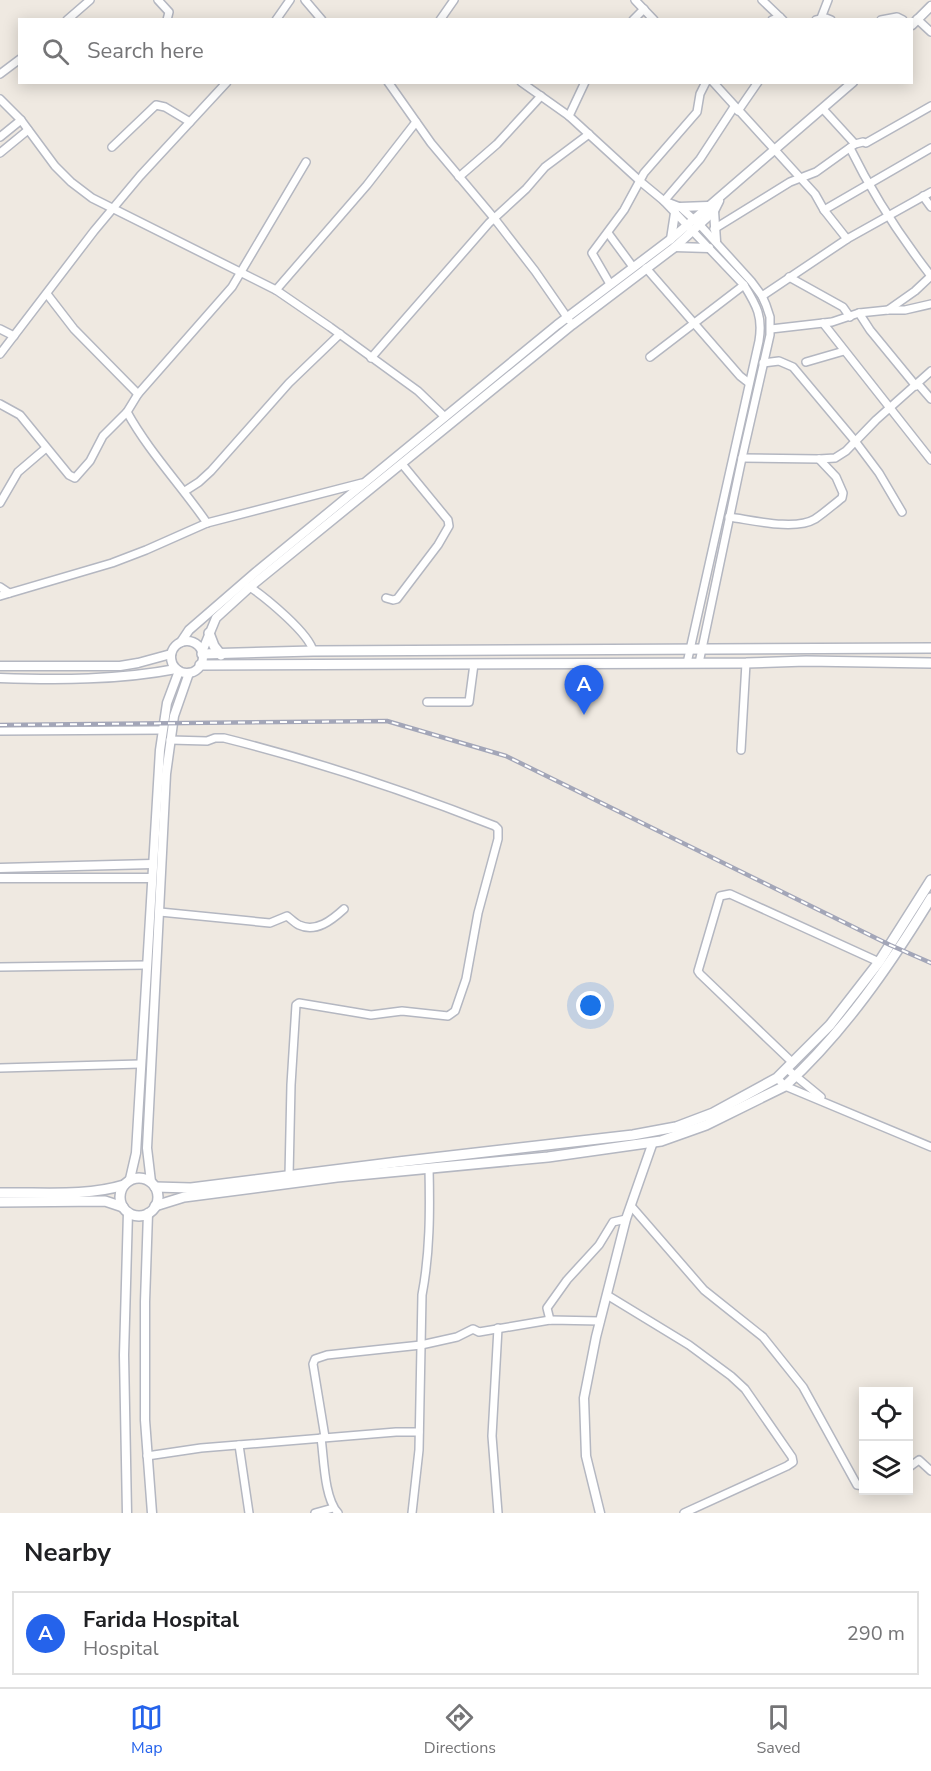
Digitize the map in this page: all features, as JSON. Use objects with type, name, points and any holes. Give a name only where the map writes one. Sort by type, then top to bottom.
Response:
[{"type":"main road","points":[[209,633],[214,646],[221,655]]},
{"type":"main road","points":[[202,653],[221,655],[313,651],[931,648]]},
{"type":"main road","points":[[200,665],[806,661],[931,663]]},
{"type":"main road","points":[[0,1193],[90,1192],[110,1189],[143,1178],[153,1185],[191,1188],[633,1135],[676,1127],[721,1109],[777,1078],[790,1066],[830,1025],[879,962],[931,880]]},
{"type":"main road","points":[[0,1202],[105,1201],[141,1216],[184,1197],[337,1177],[572,1154],[653,1142],[680,1135],[706,1125],[785,1086],[795,1077],[844,1022],[878,979],[931,898]]},
{"type":"main road","points":[[125,1210],[120,1196],[127,1182]]},
{"type":"main road","points":[[151,1210],[158,1197],[153,1185]]},
{"type":"street","points":[[69,18],[90,0]]},
{"type":"street","points":[[158,0],[169,12],[168,18]]},
{"type":"street","points":[[277,18],[290,0]]},
{"type":"street","points":[[304,0],[320,18]]},
{"type":"street","points":[[441,18],[454,0]]},
{"type":"street","points":[[635,0],[652,18]]},
{"type":"street","points":[[762,0],[782,18]]},
{"type":"street","points":[[819,18],[828,0]]},
{"type":"street","points":[[931,6],[914,22],[931,32]]},
{"type":"street","points":[[635,18],[644,9]]},
{"type":"street","points":[[0,74],[18,60]]},
{"type":"street","points":[[0,354],[112,209],[225,84]]},
{"type":"street","points":[[389,84],[459,177],[494,218],[569,321]]},
{"type":"street","points":[[524,84],[569,116],[641,182],[694,225],[762,296],[770,317],[771,329],[699,663]]},
{"type":"street","points":[[569,116],[584,84]]},
{"type":"street","points":[[610,284],[592,253],[608,233],[641,182],[644,173],[697,112],[698,100],[705,84]]},
{"type":"street","points":[[715,84],[815,194],[824,210],[847,239]]},
{"type":"street","points":[[664,201],[700,159],[756,84]]},
{"type":"street","points":[[178,670],[171,660],[171,654],[189,630],[362,483],[445,417],[569,321],[646,268],[774,150],[851,84]]},
{"type":"street","points":[[459,177],[497,144],[541,96]]},
{"type":"street","points":[[0,99],[21,120],[55,166],[92,198],[276,290],[418,391],[445,417]]},
{"type":"street","points":[[112,147],[156,105],[165,107],[190,122]]},
{"type":"street","points":[[714,229],[790,182],[816,171],[852,146],[866,143],[931,106]]},
{"type":"street","points":[[823,109],[852,146],[869,184],[888,216],[931,276],[915,291],[888,310]]},
{"type":"street","points":[[0,137],[21,120]]},
{"type":"street","points":[[276,290],[367,185],[416,122]]},
{"type":"street","points":[[0,153],[28,130]]},
{"type":"street","points":[[371,357],[482,230],[526,189],[545,167],[589,134]]},
{"type":"street","points":[[824,210],[931,148]]},
{"type":"street","points":[[0,404],[20,415],[69,476],[75,478],[90,460],[103,436],[127,412],[138,394],[232,287],[306,162]]},
{"type":"street","points":[[762,296],[847,239],[931,192]]},
{"type":"street","points":[[924,196],[931,207]]},
{"type":"street","points":[[687,663],[759,341],[761,319],[754,300],[712,245],[714,229],[711,209]]},
{"type":"street","points":[[677,210],[711,209]]},
{"type":"street","points":[[673,243],[677,210]]},
{"type":"street","points":[[608,233],[633,267]]},
{"type":"street","points":[[153,1185],[147,1148],[170,740],[174,716],[189,673],[200,665],[202,653],[216,618],[250,587],[402,464],[610,284],[673,243],[712,245]]},
{"type":"street","points":[[646,268],[740,376],[749,383]]},
{"type":"street","points":[[789,277],[843,307],[850,317]]},
{"type":"street","points":[[650,357],[744,285]]},
{"type":"street","points":[[47,294],[74,329],[138,394]]},
{"type":"street","points":[[771,329],[823,323],[859,313],[905,310],[931,304]]},
{"type":"street","points":[[859,313],[870,330],[931,399]]},
{"type":"street","points":[[823,323],[931,460]]},
{"type":"street","points":[[0,329],[14,336]]},
{"type":"street","points":[[185,491],[212,471],[289,383],[340,334]]},
{"type":"street","points":[[806,362],[844,351]]},
{"type":"street","points":[[763,363],[779,361],[793,367],[855,441],[879,473],[902,512]]},
{"type":"street","points":[[742,458],[835,458],[846,452],[931,371]]},
{"type":"street","points":[[127,412],[144,440],[185,491],[207,523]]},
{"type":"street","points":[[0,503],[18,472],[46,448]]},
{"type":"street","points":[[729,517],[786,524],[814,520],[842,498],[843,493],[836,477],[819,459]]},
{"type":"street","points":[[386,598],[397,599],[438,546],[449,526],[448,520],[402,464]]},
{"type":"street","points":[[0,596],[112,563],[207,523],[362,483]]},
{"type":"street","points":[[0,587],[9,593]]},
{"type":"street","points":[[250,587],[302,632],[310,642],[313,651]]},
{"type":"street","points":[[181,642],[193,642],[202,653]]},
{"type":"street","points":[[0,666],[120,666],[171,654]]},
{"type":"street","points":[[741,750],[746,663]]},
{"type":"street","points":[[427,702],[469,702],[474,664]]},
{"type":"street","points":[[127,1182],[136,1153],[162,730],[166,704],[178,670]]},
{"type":"street","points":[[0,678],[92,677],[178,670],[189,673]]},
{"type":"street","points":[[0,731],[162,730]]},
{"type":"street","points":[[170,740],[207,741],[224,738],[283,753],[418,796],[498,829],[498,839],[478,913],[466,979],[455,1011],[448,1016],[402,1011],[371,1015],[299,1003],[296,1005],[289,1176]]},
{"type":"street","points":[[0,868],[152,864]]},
{"type":"street","points":[[0,878],[152,878]]},
{"type":"street","points":[[831,1103],[795,1077],[790,1066],[698,971],[720,896],[730,894],[879,962]]},
{"type":"street","points":[[160,912],[270,923],[287,916],[298,925],[317,927],[329,922],[344,909]]},
{"type":"street","points":[[0,967],[147,965]]},
{"type":"street","points":[[0,1068],[140,1064]]},
{"type":"street","points":[[777,1078],[785,1086],[831,1103],[931,1148]]},
{"type":"street","points":[[600,1513],[586,1455],[584,1398],[600,1321],[626,1219],[653,1142]]},
{"type":"street","points":[[412,1513],[419,1450],[422,1295],[429,1233],[429,1168]]},
{"type":"street","points":[[632,1207],[704,1290],[763,1337],[803,1387],[847,1468],[859,1485]]},
{"type":"street","points":[[125,1210],[124,1355],[127,1513]]},
{"type":"street","points":[[151,1210],[145,1302],[147,1455],[152,1513]]},
{"type":"street","points":[[550,1320],[547,1308],[560,1290],[599,1245],[613,1222],[626,1219]]},
{"type":"street","points":[[608,1295],[689,1345],[731,1376],[745,1389],[792,1456],[793,1462],[788,1466],[684,1513]]},
{"type":"street","points":[[315,1513],[335,1511],[313,1364],[315,1359],[327,1355],[421,1345],[457,1337],[472,1329],[479,1332],[550,1320],[600,1321]]},
{"type":"street","points":[[498,1328],[492,1436],[498,1513]]},
{"type":"street","points":[[147,1455],[239,1445],[419,1432]]},
{"type":"street","points":[[239,1445],[249,1513]]},
{"type":"street","points":[[913,1464],[918,1459],[931,1471]]},
{"type":"railway","points":[[0,725],[387,721],[506,756],[931,963]]},
{"type":"place","name":"Farida Hospital","points":[[584,715]]}]
